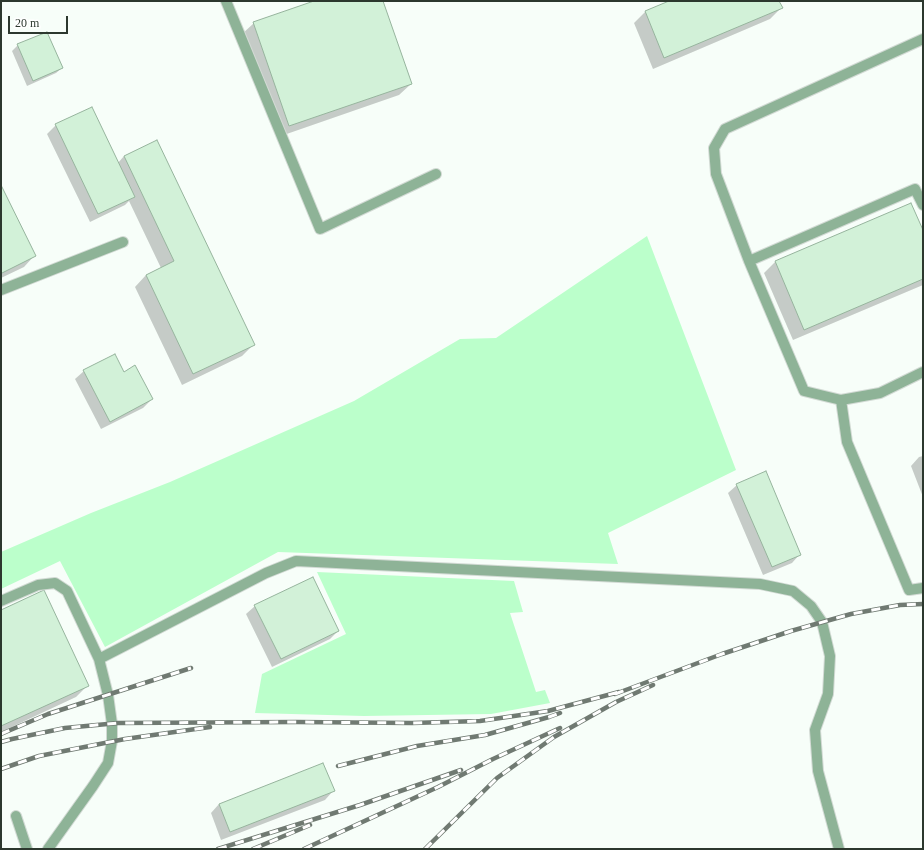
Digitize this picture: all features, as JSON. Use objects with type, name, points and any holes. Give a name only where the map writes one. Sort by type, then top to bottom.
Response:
[{"type":"lane","points":[[226,1],[320,229],[436,174]]},
{"type":"lane","points":[[923,39],[725,129],[714,148],[716,174],[749,261],[804,391],[841,400],[880,393],[923,372]]},
{"type":"lane","points":[[749,261],[915,189],[923,205]]},
{"type":"lane","points":[[1,290],[123,242]]},
{"type":"lane","points":[[841,400],[847,442],[910,590],[923,588]]},
{"type":"lane","points":[[99,659],[266,573],[296,561],[760,584],[793,591],[811,606],[822,622],[830,656],[828,694],[815,730],[818,771],[839,849]]},
{"type":"lane","points":[[1,601],[38,585],[55,583],[67,591],[99,659],[108,695],[112,724],[112,741],[108,763],[94,786],[48,849]]},
{"type":"lane","points":[[16,816],[27,849]]},
{"type":"green space","points":[[647,236],[736,470],[608,533],[618,564],[278,552],[105,647],[60,561],[1,589],[1,552],[91,513],[170,482],[354,401],[460,339],[496,338]]},
{"type":"green space","points":[[317,572],[514,581],[523,612],[510,613],[536,692],[545,690],[550,703],[491,714],[364,716],[255,713],[262,674],[346,634]]},
{"type":"building","points":[[314,1],[383,1],[412,84],[289,126],[253,22]]},
{"type":"building","points":[[669,1],[779,1],[783,8],[664,58],[645,11]]},
{"type":"building","points":[[47,32],[63,68],[33,81],[17,44]]},
{"type":"building","points":[[92,107],[135,197],[98,214],[55,124]]},
{"type":"building","points":[[157,140],[255,345],[193,374],[146,275],[174,261],[124,156]]},
{"type":"building","points":[[1,185],[36,256],[2,273],[1,272]]},
{"type":"building","points":[[911,203],[923,230],[923,279],[804,330],[775,261]]},
{"type":"building","points":[[115,354],[124,372],[135,365],[153,399],[110,422],[83,370]]},
{"type":"building","points":[[766,471],[801,555],[772,567],[736,484]]},
{"type":"building","points":[[313,577],[339,631],[281,659],[254,605]]},
{"type":"building","points":[[44,590],[89,686],[1,726],[1,610]]},
{"type":"building","points":[[323,763],[335,791],[230,832],[219,804]]},
{"type":"railway","points":[[615,694],[722,654],[791,631],[851,614],[900,605],[923,604]]},
{"type":"railway","points":[[1,734],[48,714],[191,668]]},
{"type":"railway","points":[[425,849],[497,778],[554,737],[616,702],[653,685]]},
{"type":"railway","points":[[1,742],[65,728],[118,723],[412,723],[480,721],[548,711],[619,692]]},
{"type":"railway","points":[[338,766],[417,746],[485,735],[560,713]]},
{"type":"railway","points":[[1,769],[39,756],[125,739],[210,727]]},
{"type":"railway","points":[[304,849],[438,787],[493,759],[560,728]]},
{"type":"railway","points":[[218,849],[360,805],[461,770]]},
{"type":"railway","points":[[253,849],[310,825]]}]
